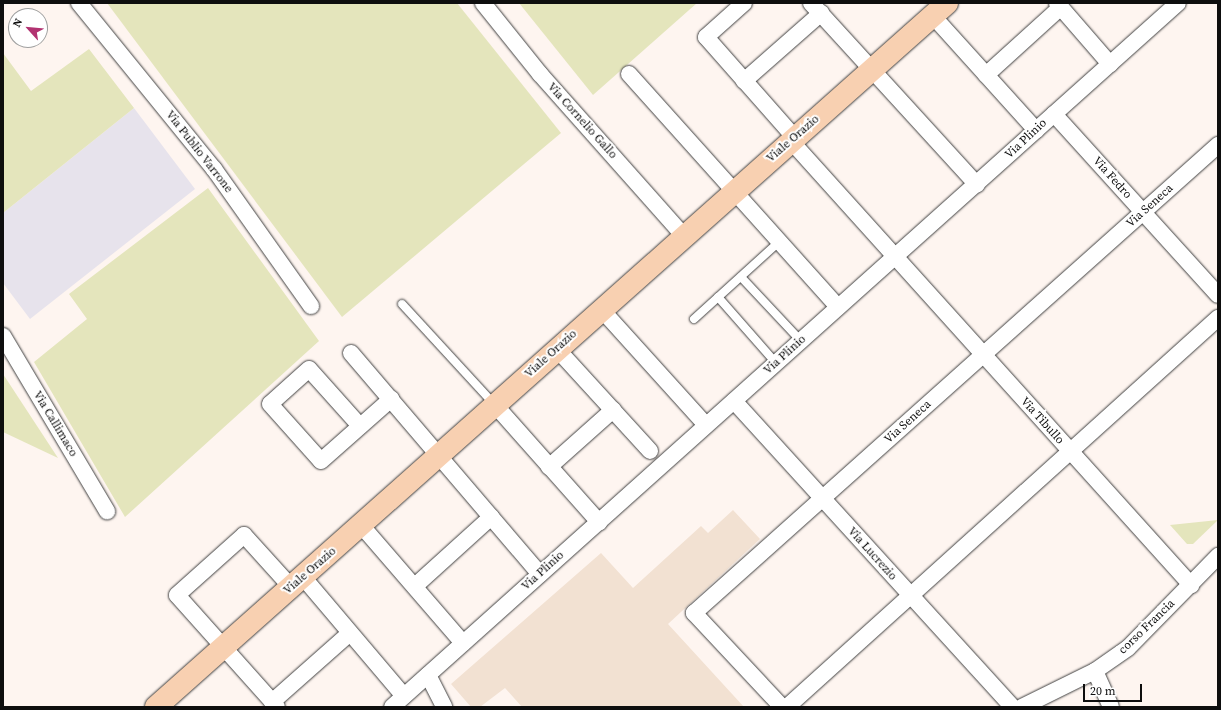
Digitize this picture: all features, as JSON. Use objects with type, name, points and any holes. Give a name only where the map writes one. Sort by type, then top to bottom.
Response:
[{"type":"street","name":"Via Publio Varrone","points":[[79,3],[214,169],[311,306]]},
{"type":"street","name":"Via Cornelio Gallo","points":[[483,3],[540,74],[684,236]]},
{"type":"street","name":"Via Tibullo","points":[[744,3],[706,37],[894,257],[1191,585]]},
{"type":"street","points":[[986,75],[1059,5],[1110,64]]},
{"type":"street","name":"Via Plinio","points":[[392,707],[894,257],[977,185],[1110,64],[1172,5]]},
{"type":"street","points":[[744,81],[816,8],[977,185]]},
{"type":"street","name":"Viale Orazio","points":[[156,707],[793,139],[872,71],[935,9]]},
{"type":"street","points":[[935,9],[986,75],[1036,130]]},
{"type":"street","points":[[629,74],[736,191],[838,307]]},
{"type":"street","name":"Via Fedro","points":[[1054,114],[1218,295]]},
{"type":"street","name":"Via Seneca","points":[[782,707],[694,613],[1218,145]]},
{"type":"street","points":[[602,310],[706,425]]},
{"type":"street","points":[[787,707],[911,597],[1218,318]]},
{"type":"street","name":"Via Callimaco","points":[[3,336],[107,511]]},
{"type":"street","points":[[557,349],[650,450]]},
{"type":"street","points":[[351,353],[440,454],[540,574]]},
{"type":"street","points":[[360,426],[308,369],[270,404],[321,461],[391,399]]},
{"type":"street","name":"Via Lucrezio","points":[[734,401],[1012,707]]},
{"type":"street","points":[[495,404],[548,467],[599,522]]},
{"type":"street","points":[[548,467],[613,410]]},
{"type":"street","points":[[415,586],[491,517]]},
{"type":"street","points":[[361,525],[464,643]]},
{"type":"street","points":[[350,633],[274,704],[222,647],[177,594],[244,535],[297,582],[350,633],[404,696]]},
{"type":"street","name":"corso Francia","points":[[1022,707],[1095,672],[1128,648],[1218,556]]},
{"type":"street","points":[[1095,672],[1111,707]]},
{"type":"street","points":[[428,675],[444,707]]},
{"type":"lane","points":[[694,319],[780,241]]},
{"type":"lane","points":[[741,277],[801,341]]},
{"type":"lane","points":[[718,297],[776,363]]},
{"type":"lane","points":[[402,304],[495,404]]},
{"type":"shaded area","points":[[134,108],[195,189],[30,319],[3,283],[3,213]]},
{"type":"shaded area","points":[[733,510],[760,539],[668,624],[744,707],[522,707],[505,688],[480,707],[471,707],[451,684],[601,553],[633,588],[701,526],[708,533]]},
{"type":"green space","points":[[107,3],[457,3],[561,133],[342,317]]},
{"type":"green space","points":[[519,3],[697,3],[593,95]]},
{"type":"green space","points":[[89,49],[134,108],[3,213],[3,53],[31,91]]},
{"type":"green space","points":[[208,188],[319,341],[125,517],[34,362],[87,319],[69,294]]},
{"type":"green space","points":[[3,374],[58,458],[3,432]]},
{"type":"green space","points":[[1218,520],[1193,544],[1187,544],[1170,525]]}]
